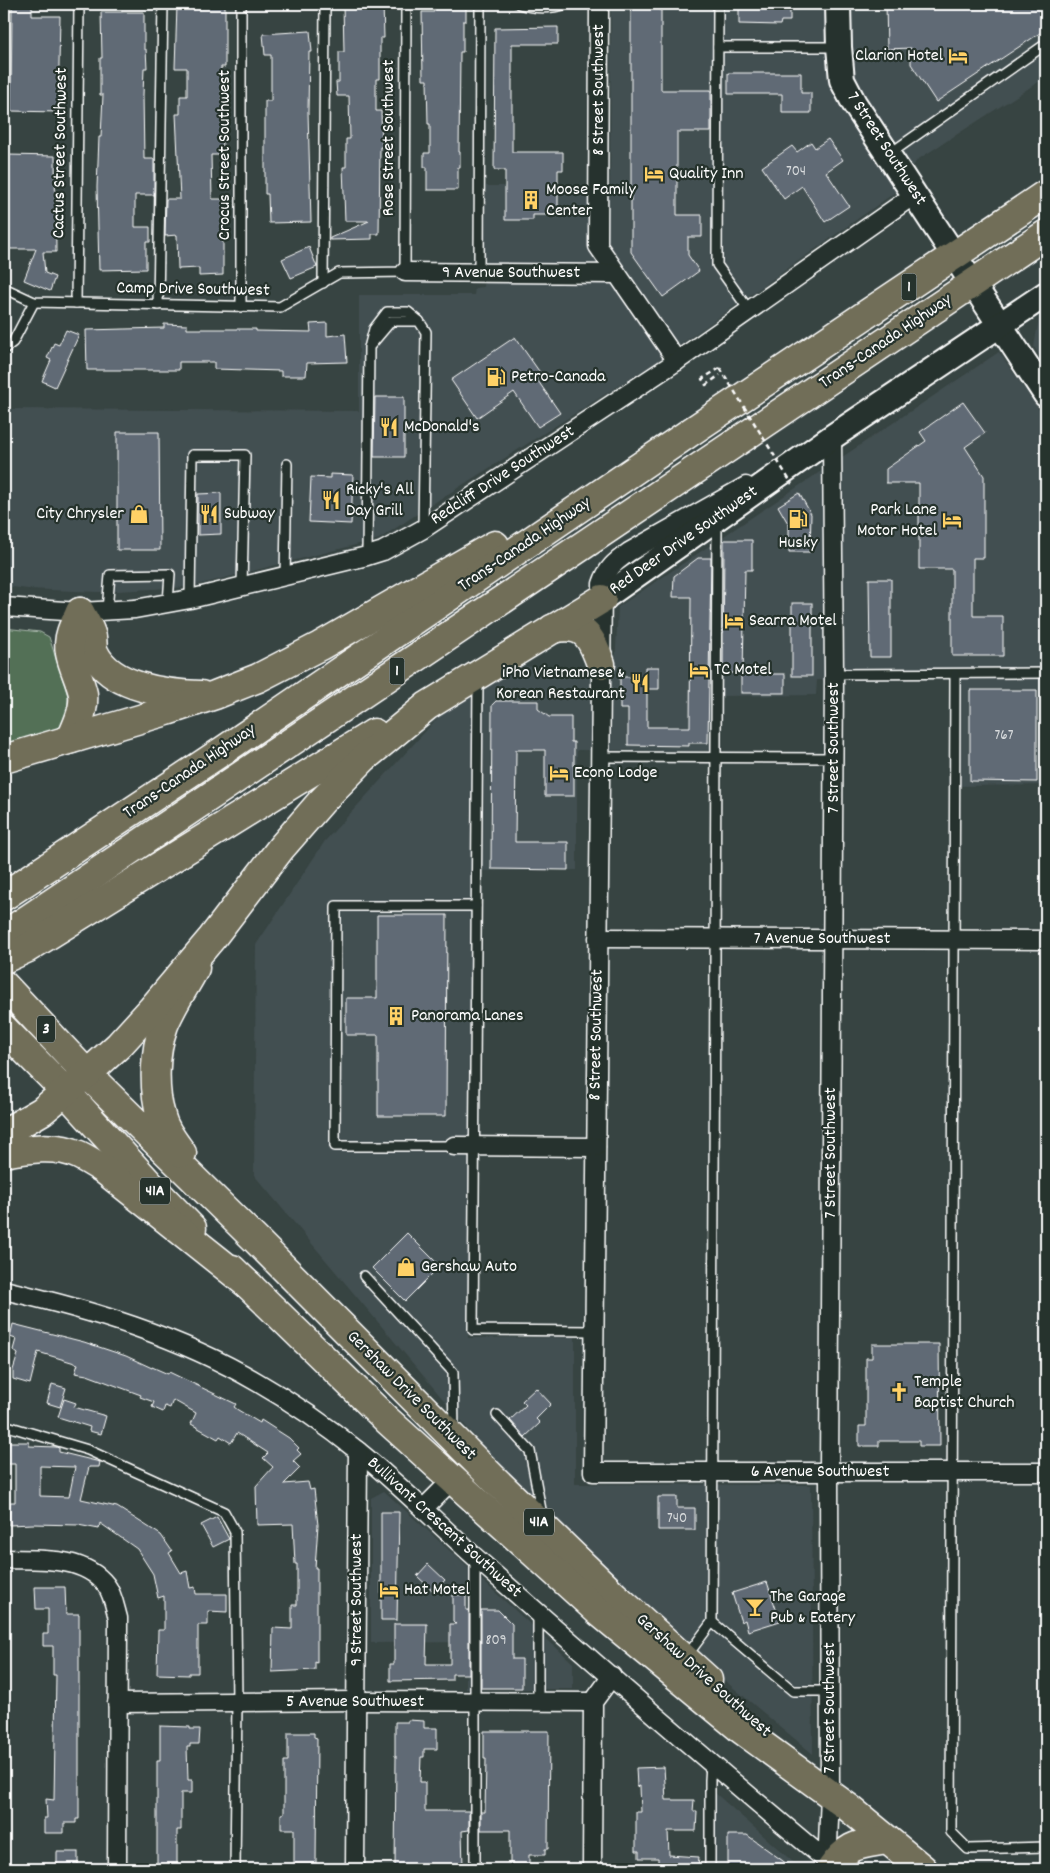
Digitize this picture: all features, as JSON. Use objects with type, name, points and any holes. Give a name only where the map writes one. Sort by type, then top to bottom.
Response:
[{"type":"main road","name":"Trans-Canada Highway","points":[[4,896],[232,745],[1046,194]]},
{"type":"main road","name":"Trans-Canada Highway","points":[[10,944],[1046,234]]},
{"type":"main road","points":[[4,759],[215,695],[258,678],[320,646],[695,430]]},
{"type":"main road","points":[[4,1133],[42,1111],[119,1045],[212,938],[281,848],[321,802],[364,758],[427,706],[478,673],[602,599]]},
{"type":"main road","points":[[80,612],[92,636],[93,651],[102,664],[117,676],[152,691],[215,695]]},
{"type":"main road","points":[[71,739],[82,711],[83,695],[69,644],[80,612]]},
{"type":"main road","points":[[552,629],[571,626],[585,632],[595,647],[601,664]]},
{"type":"main road","points":[[10,944],[401,716],[427,706]]},
{"type":"main road","points":[[212,938],[164,1025],[157,1065],[159,1106],[161,1118],[168,1133],[184,1156],[257,1241]]},
{"type":"main road","name":"Gershaw Drive Southwest","points":[[4,985],[87,1074],[257,1241],[454,1440],[615,1596],[830,1794]]},
{"type":"main road","name":"Gershaw Drive Southwest","points":[[4,1029],[65,1091],[155,1190],[250,1286],[387,1420],[452,1480],[599,1612],[642,1648],[742,1730],[830,1794],[923,1869]]},
{"type":"main road","points":[[4,1154],[24,1150],[52,1149],[77,1154],[103,1169],[250,1286]]},
{"type":"main road","points":[[828,1867],[853,1846],[887,1840]]},
{"type":"street","name":"8 Street Southwest","points":[[599,4],[598,246],[677,361]]},
{"type":"street","name":"7 Street Southwest","points":[[838,4],[842,80],[854,103],[1046,395]]},
{"type":"street","name":"Redcliff Drive Southwest","points":[[4,607],[80,612],[135,609],[190,599],[285,577],[382,551],[423,529],[677,361],[914,195]]},
{"type":"street","name":"9 Avenue Southwest","points":[[405,272],[617,274]]},
{"type":"street","name":"Red Deer Drive Southwest","points":[[602,599],[832,437],[1046,294]]},
{"type":"street","name":"7 Street Southwest","points":[[828,1867],[830,1794],[829,1472],[834,758],[832,437]]},
{"type":"street","name":"Red Deer Drive Southwest","points":[[602,599],[602,584],[605,574],[611,565],[623,556],[832,437]]},
{"type":"street","name":"8 Street Southwest","points":[[593,1472],[602,599]]},
{"type":"street","name":"7 Avenue Southwest","points":[[598,938],[1046,940]]},
{"type":"street","points":[[454,1146],[596,1147]]},
{"type":"street","name":"Bullivant Crescent Southwest","points":[[4,1290],[103,1315],[204,1354],[258,1382],[358,1451],[475,1557],[828,1867]]},
{"type":"street","name":"9 Street Southwest","points":[[356,1869],[358,1451]]},
{"type":"street","name":"6 Avenue Southwest","points":[[593,1472],[1046,1472]]},
{"type":"street","points":[[423,1510],[452,1480]]},
{"type":"street","points":[[4,1559],[65,1562],[93,1573],[106,1586],[113,1600],[118,1618],[117,1869]]},
{"type":"street","points":[[592,1869],[593,1702],[612,1676]]},
{"type":"street","name":"5 Avenue Southwest","points":[[117,1703],[593,1702]]},
{"type":"lane","name":"Cactus Street Southwest","points":[[76,304],[79,4]]},
{"type":"lane","points":[[158,305],[162,4]]},
{"type":"lane","name":"Crocus Street Southwest","points":[[241,4],[241,307]]},
{"type":"lane","points":[[323,283],[325,4]]},
{"type":"lane","name":"Rose Street Southwest","points":[[405,272],[406,4]]},
{"type":"lane","points":[[479,273],[480,4]]},
{"type":"lane","points":[[519,4],[544,8],[566,4]]},
{"type":"lane","points":[[718,4],[717,266],[748,310]]},
{"type":"lane","points":[[888,155],[1046,44]]},
{"type":"lane","points":[[718,47],[839,47]]},
{"type":"lane","name":"Camp Drive Southwest","points":[[4,288],[34,302],[280,308],[340,273],[405,272]]},
{"type":"lane","points":[[4,349],[13,342],[34,302]]},
{"type":"lane","points":[[367,556],[369,347],[374,329],[387,312],[408,312],[419,321],[426,332],[423,529]]},
{"type":"lane","points":[[190,599],[192,455],[244,455],[242,586]]},
{"type":"lane","points":[[285,577],[287,464]]},
{"type":"lane","points":[[685,1659],[712,1622],[717,519]]},
{"type":"lane","points":[[107,610],[110,575],[170,574],[168,603]]},
{"type":"lane","points":[[478,673],[473,1330],[594,1331]]},
{"type":"lane","points":[[834,674],[1046,673]]},
{"type":"lane","points":[[955,674],[951,1832],[968,1849],[1046,1847]]},
{"type":"lane","points":[[600,757],[834,758]]},
{"type":"lane","points":[[454,1146],[335,1146],[336,906],[476,906]]},
{"type":"lane","points":[[364,1276],[453,1372],[454,1440]]},
{"type":"lane","points":[[496,1415],[530,1450],[544,1526]]},
{"type":"lane","points":[[4,1425],[88,1450],[224,1512],[235,1532],[237,1702],[235,1869]]},
{"type":"lane","points":[[475,1557],[475,1869]]},
{"type":"lane","points":[[538,1612],[538,1702]]},
{"type":"lane","points":[[712,1622],[793,1691],[830,1691]]},
{"type":"lane","points":[[710,1869],[711,1764]]},
{"type":"path","points":[[720,375],[706,385],[702,379],[720,368],[792,484]]},
{"type":"shaded area","points":[[611,4],[1046,4],[1046,77],[917,160],[897,191],[653,364],[379,539],[189,587],[99,592],[4,586],[4,409],[359,411],[359,295],[474,295],[475,288],[484,287],[486,186],[610,186]]},
{"type":"shaded area","points":[[1046,313],[1046,364],[1034,347],[1039,318]]},
{"type":"shaded area","points":[[999,352],[1046,420],[1046,785],[950,786],[950,679],[817,680],[816,695],[722,696],[721,751],[577,750],[577,870],[471,871],[468,1338],[575,1337],[575,1484],[811,1485],[813,1754],[675,1639],[507,1475],[254,1175],[256,945],[325,841],[456,698],[509,666],[615,669],[618,607]]},
{"type":"shaded area","points":[[384,1491],[573,1663],[573,1689],[466,1689],[466,1642],[371,1643],[371,1498]]},
{"type":"shaded area","points":[[706,1785],[801,1869],[706,1869]]},
{"type":"green space","points":[[4,628],[40,632],[49,637],[68,696],[67,716],[57,733],[4,747]]},
{"type":"building","points":[[12,4],[32,4],[32,16],[60,16],[58,112],[11,111]]},
{"type":"building","points":[[343,4],[383,4],[384,38],[380,38],[380,79],[376,79],[376,111],[381,111],[382,147],[380,147],[379,234],[372,234],[372,239],[330,240],[330,238],[369,221],[345,221],[343,167],[346,167],[346,139],[350,139],[349,96],[337,96],[336,82],[339,82],[339,52],[344,52]]},
{"type":"building","name":"Quality Inn","points":[[631,4],[661,4],[661,90],[711,90],[711,132],[677,132],[677,215],[702,215],[702,237],[688,237],[688,255],[699,271],[663,297],[631,252]]},
{"type":"building","points":[[739,4],[790,4],[790,21],[781,21],[780,25],[739,24]]},
{"type":"building","name":"Clarion Hotel","points":[[886,4],[1046,4],[1046,29],[936,102],[911,64],[911,48],[887,49]]},
{"type":"building","points":[[177,5],[225,5],[225,67],[221,67],[223,155],[211,155],[212,199],[223,199],[223,275],[199,276],[199,268],[178,269],[177,235],[165,236],[166,199],[180,199],[176,114],[180,114],[180,96],[187,96],[187,68],[175,68]]},
{"type":"building","points":[[434,6],[466,7],[466,21],[463,21],[463,52],[460,52],[460,167],[458,167],[458,190],[427,190],[427,167],[424,167],[424,153],[430,153],[430,124],[428,124],[427,80],[423,80],[422,12],[434,12]]},
{"type":"building","points":[[101,12],[144,12],[144,49],[146,49],[147,68],[144,68],[143,95],[144,159],[154,159],[154,195],[135,195],[135,227],[150,227],[150,242],[146,242],[146,269],[99,270],[97,187],[103,95],[100,95],[100,58],[102,58]]},
{"type":"building","points":[[558,27],[558,44],[512,44],[512,152],[563,152],[563,170],[558,170],[558,215],[533,215],[533,220],[505,220],[505,170],[494,170],[495,28]]},
{"type":"building","points":[[310,31],[312,52],[309,52],[308,112],[311,222],[269,223],[268,194],[265,194],[265,101],[271,101],[271,55],[265,55],[263,34]]},
{"type":"building","points":[[728,73],[801,73],[801,93],[811,93],[811,113],[782,113],[782,94],[728,94]]},
{"type":"building","points":[[828,139],[843,160],[826,172],[849,206],[825,222],[802,186],[784,199],[762,167],[792,146],[797,152],[811,142],[815,148]]},
{"type":"building","points":[[8,155],[55,156],[56,252],[43,252],[45,273],[55,277],[50,291],[24,280],[36,249],[8,249]]},
{"type":"building","points":[[309,247],[317,267],[291,278],[282,259]]},
{"type":"building","points":[[327,323],[327,336],[345,334],[347,362],[307,363],[306,376],[281,376],[281,371],[214,369],[214,362],[179,362],[179,370],[87,370],[86,330],[164,328],[164,324],[187,325],[187,329],[256,329],[256,331],[311,332],[310,324]]},
{"type":"building","points":[[66,330],[79,335],[55,387],[42,381],[51,360],[47,358],[54,343],[59,345]]},
{"type":"building","name":"Petro-Canada","points":[[515,337],[541,374],[536,378],[560,413],[538,427],[514,392],[477,418],[451,380]]},
{"type":"building","name":"McDonald's","points":[[375,397],[404,397],[404,457],[374,457]]},
{"type":"building","name":"Park Lane Motor Hotel","points":[[963,402],[985,433],[965,447],[984,476],[984,558],[973,558],[973,616],[1003,616],[1003,656],[952,656],[952,569],[919,569],[919,483],[886,483],[886,469],[926,441],[920,432]]},
{"type":"building","name":"City Chrysler","points":[[117,432],[159,432],[160,550],[117,550]]},
{"type":"building","name":"Ricky's All Day Grill","points":[[330,474],[353,475],[351,524],[309,522],[311,477],[330,478]]},
{"type":"building","name":"Subway","points":[[221,493],[221,534],[198,535],[198,494]]},
{"type":"building","name":"Husky","points":[[799,493],[811,514],[810,552],[789,552],[789,525],[778,506]]},
{"type":"building","name":"Searra Motel","points":[[724,540],[752,540],[752,570],[745,570],[743,673],[723,673]]},
{"type":"building","points":[[698,558],[711,558],[708,743],[689,743],[689,746],[628,745],[628,709],[620,709],[620,677],[645,677],[645,667],[659,667],[659,689],[647,689],[647,727],[690,727],[691,597],[673,597],[674,576]]},
{"type":"building","name":"Park Lane Motor Hotel","points":[[869,579],[891,579],[891,657],[870,657]]},
{"type":"building","name":"Searra Motel","points":[[792,603],[812,603],[812,676],[792,676]]},
{"type":"building","name":"Searra Motel","points":[[741,674],[785,674],[785,693],[741,693]]},
{"type":"building","points":[[970,690],[1037,690],[1037,782],[970,781]]},
{"type":"building","name":"Econo Lodge","points":[[496,701],[538,701],[538,709],[549,717],[571,717],[571,742],[574,742],[574,796],[545,796],[545,750],[516,750],[515,842],[568,842],[568,870],[491,869],[492,705]]},
{"type":"building","name":"Panorama Lanes","points":[[377,915],[447,915],[446,1116],[378,1116],[378,1035],[346,1035],[346,998],[377,998]]},
{"type":"building","name":"Gershaw Auto","points":[[407,1233],[440,1266],[405,1301],[372,1268]]},
{"type":"building","points":[[13,1324],[84,1342],[126,1356],[168,1374],[169,1372],[236,1404],[234,1407],[238,1410],[260,1423],[261,1420],[289,1438],[299,1448],[297,1450],[301,1454],[293,1461],[300,1468],[284,1484],[308,1482],[310,1490],[314,1489],[318,1525],[315,1568],[317,1568],[317,1663],[315,1662],[315,1670],[272,1672],[273,1628],[292,1629],[292,1605],[297,1605],[297,1564],[295,1564],[293,1524],[257,1525],[256,1486],[273,1467],[263,1458],[268,1453],[237,1433],[231,1443],[220,1436],[218,1439],[191,1424],[196,1413],[173,1400],[170,1408],[165,1406],[163,1412],[152,1407],[154,1402],[140,1397],[141,1395],[87,1375],[75,1373],[78,1364],[38,1352],[30,1384],[13,1379],[13,1370],[18,1354],[13,1350],[16,1339],[10,1337]]},
{"type":"building","name":"Temple Baptist Church","points":[[872,1344],[939,1344],[940,1446],[919,1446],[919,1441],[879,1441],[879,1446],[859,1446],[859,1426],[866,1426],[866,1358],[872,1358]]},
{"type":"building","points":[[52,1384],[66,1388],[60,1407],[47,1403]]},
{"type":"building","points":[[536,1388],[551,1404],[536,1419],[540,1423],[525,1437],[510,1420],[526,1405],[522,1401]]},
{"type":"building","points":[[64,1399],[76,1403],[74,1407],[106,1416],[101,1434],[89,1431],[90,1427],[58,1417]]},
{"type":"building","points":[[9,1442],[29,1442],[29,1446],[56,1447],[59,1448],[59,1452],[100,1462],[99,1467],[89,1467],[81,1499],[117,1507],[161,1535],[172,1551],[169,1553],[181,1573],[187,1571],[190,1588],[195,1587],[196,1594],[227,1594],[227,1612],[208,1611],[208,1625],[198,1625],[198,1673],[189,1673],[189,1675],[157,1674],[158,1630],[164,1630],[164,1596],[158,1598],[153,1574],[137,1549],[100,1523],[99,1529],[78,1525],[9,1525],[10,1502],[15,1502],[15,1464],[8,1464]],"holes":[[[40,1466],[75,1467],[69,1497],[40,1496]]]},
{"type":"building","points":[[658,1497],[677,1497],[677,1508],[695,1508],[695,1530],[658,1530]]},
{"type":"building","name":"Hat Motel","points":[[381,1512],[399,1512],[397,1620],[381,1620]]},
{"type":"building","points":[[217,1517],[229,1539],[213,1547],[201,1525]]},
{"type":"building","name":"Hat Motel","points":[[428,1564],[445,1580],[434,1592],[417,1576]]},
{"type":"building","name":"The Garage Pub & Eatery","points":[[767,1582],[780,1621],[748,1631],[745,1620],[741,1622],[732,1593]]},
{"type":"building","points":[[35,1587],[65,1587],[66,1614],[79,1614],[79,1819],[76,1819],[76,1823],[64,1823],[64,1833],[44,1833],[44,1818],[47,1818],[46,1799],[54,1800],[56,1675],[53,1675],[53,1646],[43,1646],[43,1634],[48,1634],[48,1609],[36,1609]]},
{"type":"building","points":[[453,1595],[466,1595],[466,1610],[469,1610],[469,1674],[452,1674],[452,1680],[390,1681],[390,1664],[394,1664],[394,1624],[427,1624],[426,1664],[450,1664],[450,1624],[456,1624],[453,1621]]},
{"type":"building","points":[[481,1610],[498,1610],[512,1624],[512,1659],[522,1659],[522,1688],[481,1688]]},
{"type":"building","points":[[408,1720],[424,1721],[424,1728],[437,1728],[437,1749],[424,1749],[424,1757],[421,1757],[420,1782],[425,1782],[425,1811],[469,1811],[469,1830],[462,1831],[463,1867],[395,1869],[395,1722],[408,1722]]},
{"type":"building","points":[[160,1726],[200,1729],[199,1744],[190,1744],[190,1747],[187,1747],[188,1780],[192,1780],[192,1793],[181,1793],[181,1830],[177,1830],[177,1864],[157,1864],[157,1761],[160,1761]]},
{"type":"building","points":[[484,1731],[549,1731],[548,1849],[545,1849],[545,1855],[529,1855],[529,1864],[510,1864],[510,1830],[481,1830],[481,1812],[485,1812],[486,1759],[484,1759]]},
{"type":"building","points":[[288,1733],[314,1733],[314,1737],[317,1738],[316,1863],[294,1863],[294,1829],[281,1829],[281,1814],[284,1813],[284,1761],[288,1761]]},
{"type":"building","points":[[664,1767],[666,1800],[694,1800],[693,1811],[697,1811],[696,1831],[668,1831],[669,1855],[699,1857],[698,1867],[658,1867],[658,1858],[639,1858],[639,1851],[636,1851],[636,1812],[641,1812],[640,1786],[637,1787],[636,1768]]},
{"type":"building","points":[[728,1835],[747,1835],[794,1869],[728,1869]]},
{"type":"building","points":[[57,1852],[78,1852],[78,1869],[57,1869]]},
{"type":"place","name":"Clarion Hotel","points":[[958,56]]},
{"type":"place","name":"Quality Inn","points":[[654,174]]},
{"type":"place","name":"Moose Family Center","points":[[531,200]]},
{"type":"place","name":"Petro-Canada","points":[[496,377]]},
{"type":"place","name":"McDonald's","points":[[389,427]]},
{"type":"place","name":"Ricky's All Day Grill","points":[[331,500]]},
{"type":"place","name":"City Chrysler","points":[[139,514]]},
{"type":"place","name":"Subway","points":[[209,514]]},
{"type":"place","name":"Husky","points":[[798,519]]},
{"type":"place","name":"Park Lane Motor Hotel","points":[[952,520]]},
{"type":"place","name":"Searra Motel","points":[[734,621]]},
{"type":"place","name":"TC Motel","points":[[699,670]]},
{"type":"place","name":"iPho Vietnamese & Korean Restaurant","points":[[640,683]]},
{"type":"place","name":"Econo Lodge","points":[[559,773]]},
{"type":"place","name":"Panorama Lanes","points":[[396,1016]]},
{"type":"place","name":"Gershaw Auto","points":[[406,1267]]},
{"type":"place","name":"Temple Baptist Church","points":[[899,1392]]},
{"type":"place","name":"Hat Motel","points":[[389,1590]]},
{"type":"place","name":"The Garage Pub & Eatery","points":[[755,1607]]}]
